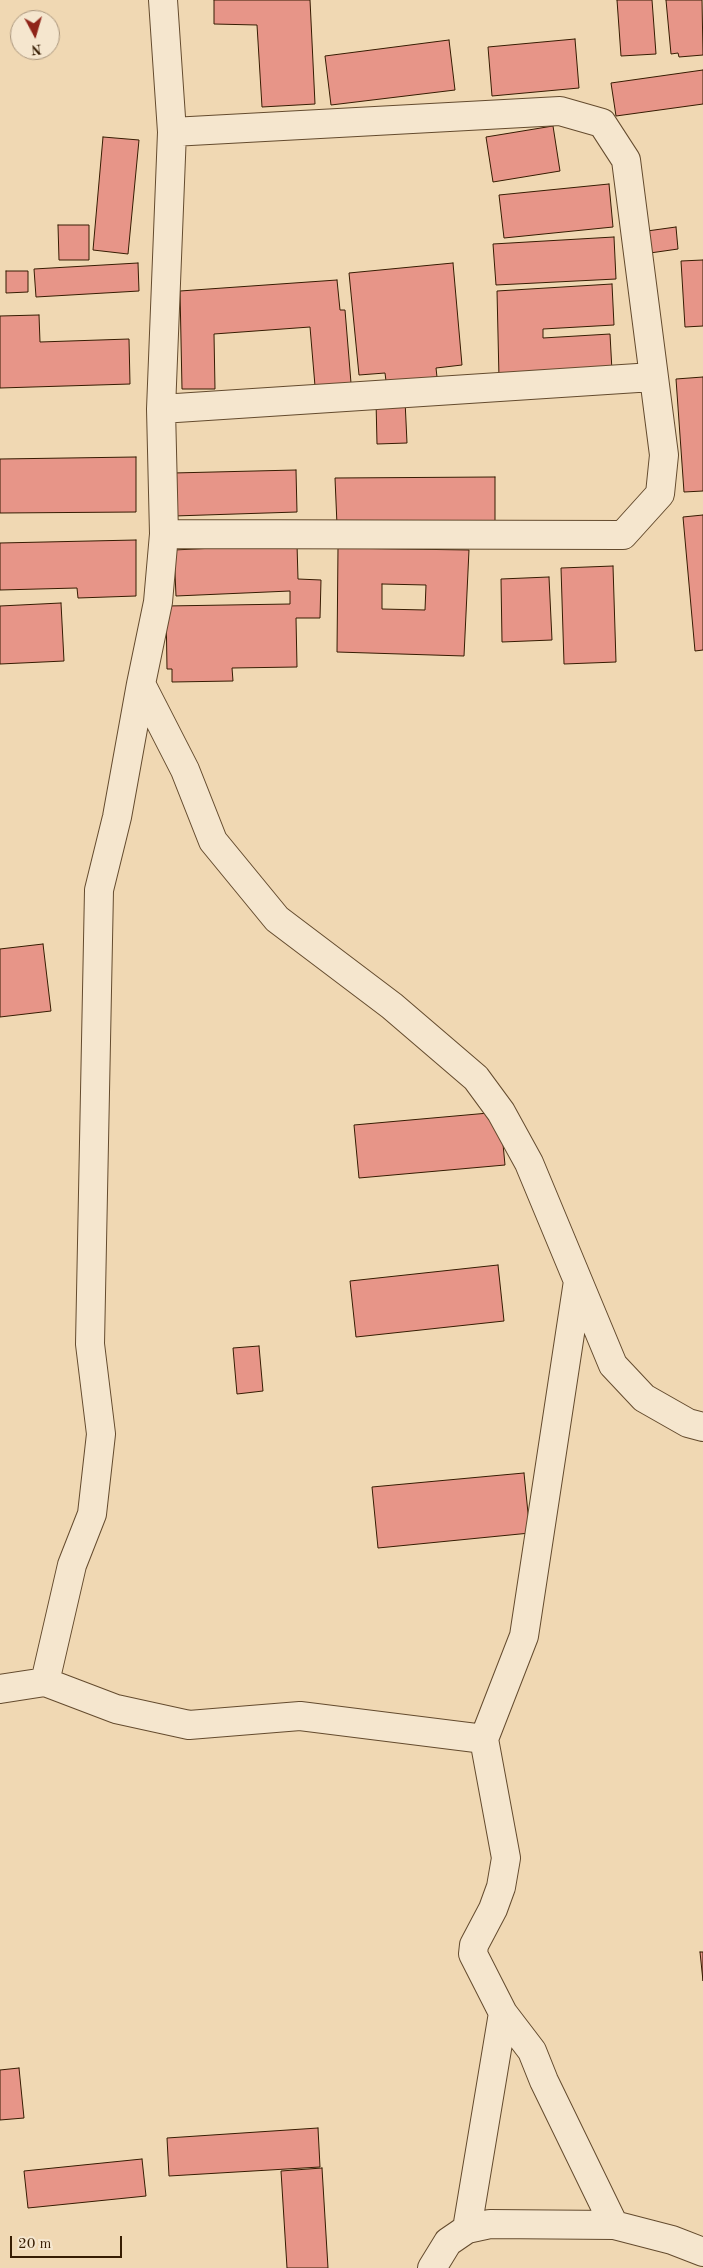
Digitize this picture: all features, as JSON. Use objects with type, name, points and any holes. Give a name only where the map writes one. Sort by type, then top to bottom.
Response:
[{"type":"street","points":[[45,1682],[72,1565],[92,1514],[101,1434],[90,1344],[99,890],[117,817],[158,602],[164,534],[161,409],[172,132],[163,0]]},
{"type":"street","points":[[164,534],[623,535],[660,494],[664,455],[626,160],[602,123],[560,111],[172,132]]},
{"type":"street","points":[[161,409],[653,377]]},
{"type":"street","points":[[141,684],[186,770],[214,841],[277,919],[392,1006],[476,1078],[501,1112],[529,1162],[613,1365],[644,1398],[688,1423],[703,1427]]},
{"type":"street","points":[[578,1282],[524,1636],[484,1739],[506,1858],[501,1887],[493,1909],[474,1945],[473,1954],[503,2013],[532,2051],[544,2081],[614,2226]]},
{"type":"street","points":[[0,1689],[45,1682],[116,1709],[189,1725],[300,1716],[484,1739]]},
{"type":"street","points":[[467,2229],[503,2013]]},
{"type":"street","points":[[432,2268],[448,2242],[467,2229],[490,2224],[614,2226],[672,2240],[703,2252]]},
{"type":"building","points":[[214,0],[310,0],[315,104],[262,107],[257,25],[214,24]]},
{"type":"building","points":[[617,0],[652,0],[656,54],[621,56]]},
{"type":"building","points":[[666,0],[702,0],[703,55],[679,57],[678,53],[671,54]]},
{"type":"building","points":[[575,39],[579,88],[492,96],[488,47]]},
{"type":"building","points":[[449,40],[455,90],[331,105],[325,56]]},
{"type":"building","points":[[703,70],[703,104],[616,116],[611,83]]},
{"type":"building","points":[[553,126],[560,171],[493,182],[486,137]]},
{"type":"building","points":[[103,137],[139,140],[128,254],[93,250]]},
{"type":"building","points":[[609,184],[613,227],[504,238],[499,195]]},
{"type":"building","points":[[58,225],[89,225],[89,260],[59,260]]},
{"type":"building","points":[[676,227],[678,249],[650,253],[647,231]]},
{"type":"building","points":[[614,237],[616,279],[496,285],[493,244]]},
{"type":"building","points":[[703,260],[703,326],[685,327],[681,261]]},
{"type":"building","points":[[138,263],[139,291],[36,297],[34,269]]},
{"type":"building","points":[[453,263],[462,365],[436,368],[437,377],[386,381],[385,373],[359,375],[349,273]]},
{"type":"building","points":[[6,271],[28,271],[28,292],[6,293]]},
{"type":"building","points":[[337,280],[340,310],[345,310],[351,383],[315,386],[310,327],[214,334],[215,389],[182,389],[180,291]]},
{"type":"building","points":[[612,284],[614,325],[543,329],[543,338],[610,334],[612,371],[499,378],[497,291]]},
{"type":"building","points":[[39,315],[40,342],[129,339],[130,384],[0,388],[0,316]]},
{"type":"building","points":[[703,377],[703,491],[684,492],[676,379]]},
{"type":"building","points":[[405,400],[407,443],[377,444],[376,401]]},
{"type":"building","points":[[136,457],[136,512],[0,513],[0,459]]},
{"type":"building","points":[[296,470],[297,512],[174,516],[173,473]]},
{"type":"building","points":[[495,477],[495,530],[337,525],[335,478]]},
{"type":"building","points":[[703,515],[703,650],[695,651],[683,517]]},
{"type":"building","points":[[136,540],[136,596],[78,598],[77,588],[0,590],[0,543]]},
{"type":"building","points":[[297,544],[298,579],[321,580],[320,618],[296,618],[297,667],[232,668],[233,681],[172,682],[172,669],[167,669],[166,606],[290,604],[290,591],[176,596],[174,550]]},
{"type":"building","points":[[338,548],[469,550],[464,656],[337,652]],"holes":[[[382,584],[426,585],[425,610],[382,609]]]},
{"type":"building","points":[[613,566],[616,662],[564,664],[561,568]]},
{"type":"building","points":[[549,577],[552,640],[502,642],[501,579]]},
{"type":"building","points":[[61,603],[64,661],[0,664],[0,606]]},
{"type":"building","points":[[43,944],[51,1011],[0,1017],[0,949]]},
{"type":"building","points":[[500,1112],[505,1165],[359,1178],[354,1125]]},
{"type":"building","points":[[498,1265],[504,1321],[356,1337],[350,1281]]},
{"type":"building","points":[[259,1346],[263,1391],[237,1394],[233,1348]]},
{"type":"building","points":[[524,1473],[530,1533],[378,1548],[372,1487]]},
{"type":"building","points":[[700,1952],[703,1952],[703,1981]]},
{"type":"building","points":[[19,2068],[24,2118],[0,2120],[0,2070]]},
{"type":"building","points":[[318,2128],[320,2167],[169,2176],[167,2138]]},
{"type":"building","points":[[142,2159],[146,2196],[28,2208],[24,2171]]},
{"type":"building","points":[[322,2168],[328,2268],[287,2268],[281,2171]]}]
